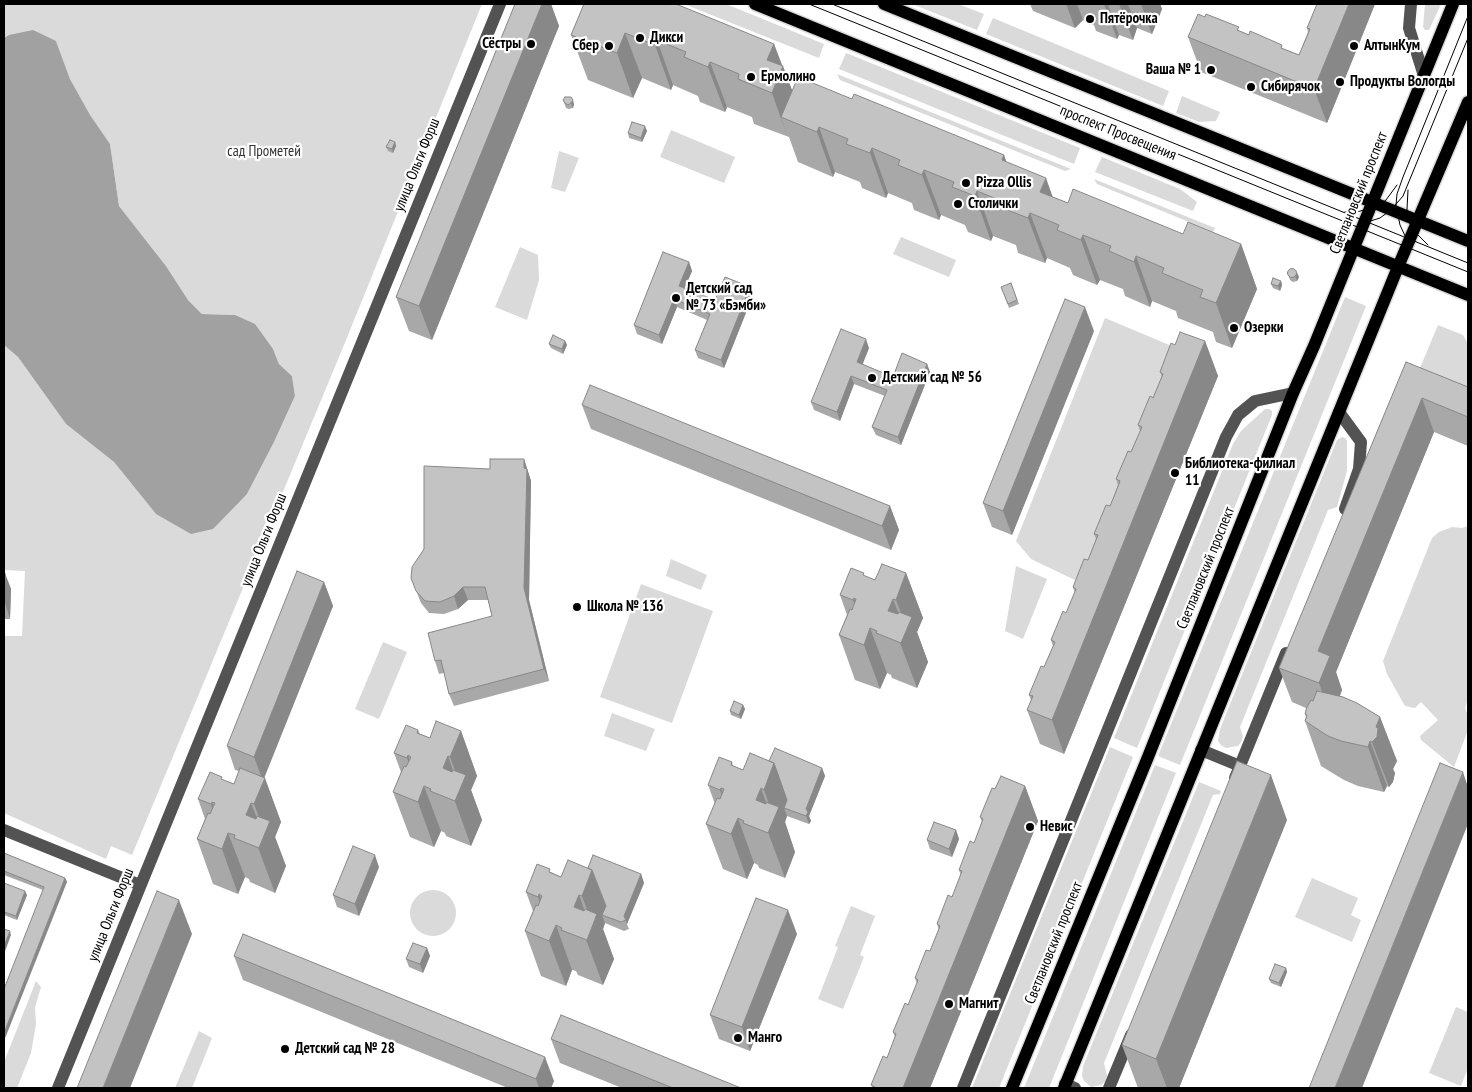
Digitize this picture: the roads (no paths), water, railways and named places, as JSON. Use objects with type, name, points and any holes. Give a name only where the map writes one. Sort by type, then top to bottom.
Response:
[{"type":"main road","name":"проспект Просвещения","points":[[755,4],[1468,295]]},
{"type":"main road","name":"проспект Просвещения","points":[[884,4],[1468,241]]},
{"type":"main road","name":"Светлановский проспект","points":[[1012,1088],[1148,757],[1293,393],[1354,249],[1453,4]]},
{"type":"main road","points":[[1068,1087],[1201,750],[1398,267],[1468,102]]},
{"type":"street","name":"улица Ольги Форш","points":[[58,1088],[500,4]]},
{"type":"street","points":[[1411,4],[1409,28],[1424,76]]},
{"type":"street","points":[[964,1088],[1226,437],[1238,415],[1255,401],[1293,393]]},
{"type":"street","points":[[1340,412],[1361,442],[1359,469],[1340,521]]},
{"type":"street","points":[[1230,790],[1292,639]]},
{"type":"street","points":[[1201,750],[1240,766]]},
{"type":"street","points":[[4,830],[140,885]]},
{"type":"street","points":[[1109,1088],[1135,1024]]},
{"type":"tram line","points":[[809,4],[1468,272]]},
{"type":"tram line","points":[[832,4],[1468,263]]},
{"type":"tram line","points":[[1407,240],[1400,225],[1396,205],[1397,194],[1468,16]]},
{"type":"tram line","points":[[1364,223],[1380,218],[1391,210],[1403,196],[1468,38]]},
{"type":"tram line","points":[[1345,212],[1357,212],[1380,205],[1397,185]]},
{"type":"tram line","points":[[1408,190],[1407,209],[1409,222],[1414,231],[1428,245]]},
{"type":"place","name":"Пятёрочка","points":[[1090,19]]},
{"type":"place","name":"Дикси","points":[[640,38]]},
{"type":"place","name":"Сёстры","points":[[531,44]]},
{"type":"place","name":"Сбер","points":[[609,46]]},
{"type":"place","name":"АлтынКум","points":[[1354,46]]},
{"type":"place","name":"Ваша № 1","points":[[1211,70]]},
{"type":"place","name":"Ермолино","points":[[751,77]]},
{"type":"place","name":"Продукты Вологды","points":[[1340,82]]},
{"type":"place","name":"Сибирячок","points":[[1251,87]]},
{"type":"place","name":"Pizza Ollis","points":[[966,183]]},
{"type":"place","name":"Столички","points":[[958,204]]},
{"type":"place","name":"Детский сад № 73 «Бэмби»","points":[[676,298]]},
{"type":"place","name":"Озерки","points":[[1234,328]]},
{"type":"place","name":"Детский сад № 56","points":[[872,378]]},
{"type":"place","name":"Библиотека-филиал 11","points":[[1175,473]]},
{"type":"place","name":"Школа № 136","points":[[577,607]]},
{"type":"place","name":"Невис","points":[[1030,827]]},
{"type":"place","name":"Магнит","points":[[949,1004]]},
{"type":"place","name":"Манго","points":[[738,1038]]},
{"type":"place","name":"Детский сад № 28","points":[[285,1049]]},
{"type":"park label","name":"сад Прометей","points":[[264,152]]}]
